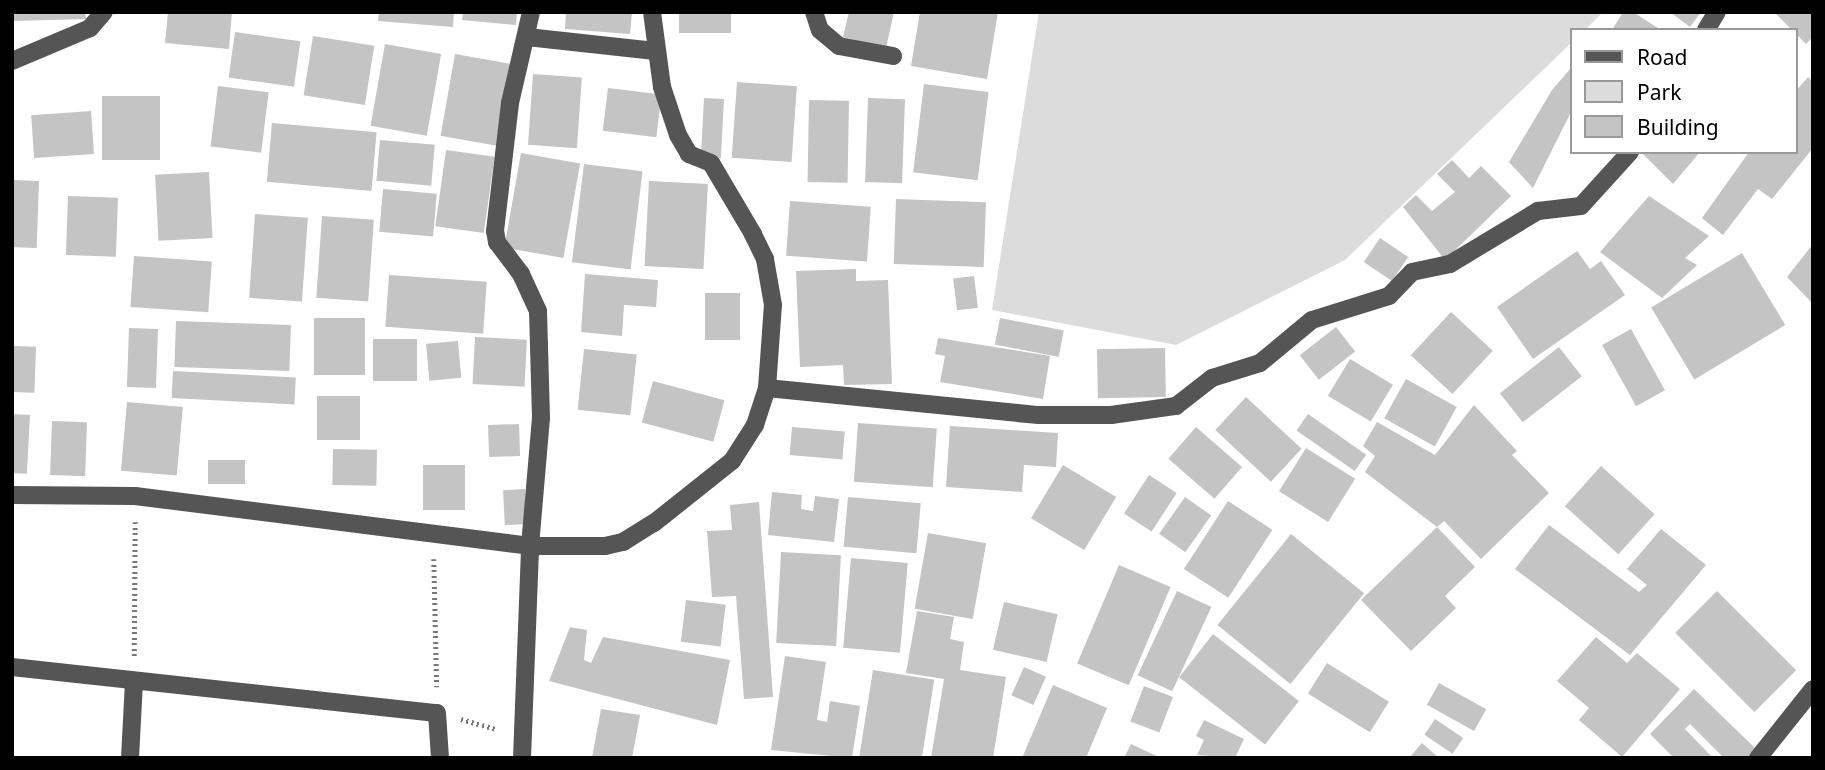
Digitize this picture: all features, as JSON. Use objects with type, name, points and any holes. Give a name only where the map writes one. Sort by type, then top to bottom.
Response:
[{"type":"street","points":[[12,61],[90,28],[104,12]]},
{"type":"street","points":[[522,758],[530,546],[541,418],[538,311],[521,274],[497,242],[495,231],[510,103],[531,12]]},
{"type":"street","points":[[12,495],[135,496],[530,546],[605,546],[623,542],[654,523],[732,461],[755,425],[767,388],[773,304],[765,259],[711,163],[689,155],[683,145],[662,87],[655,51],[652,12]]},
{"type":"street","points":[[814,12],[820,30],[839,46],[893,56]]},
{"type":"street","points":[[1707,28],[1717,12]]},
{"type":"street","points":[[527,37],[655,51]]},
{"type":"street","points":[[767,388],[1040,415],[1111,415],[1177,406],[1200,392],[1212,379],[1260,363],[1312,320],[1389,296],[1412,272],[1450,264],[1538,211],[1581,206],[1628,154]]},
{"type":"street","points":[[12,667],[437,713],[440,758]]},
{"type":"street","points":[[130,758],[134,681]]},
{"type":"street","points":[[1758,758],[1813,689]]},
{"type":"path","points":[[134,681],[135,496]]},
{"type":"path","points":[[433,533],[437,713],[524,736]]},
{"type":"green space","points":[[1039,12],[1603,12],[1587,28],[1570,28],[1570,44],[1345,260],[1176,345],[992,310]]},
{"type":"building","points":[[12,12],[85,12],[86,19],[12,21]]},
{"type":"building","points":[[168,12],[232,12],[229,49],[165,43]]},
{"type":"building","points":[[379,12],[454,12],[453,27],[378,21]]},
{"type":"building","points":[[463,12],[517,12],[516,25],[462,20]]},
{"type":"building","points":[[566,12],[632,12],[630,34],[565,29]]},
{"type":"building","points":[[679,12],[731,12],[731,33],[679,33]]},
{"type":"building","points":[[849,12],[894,12],[886,48],[843,37]]},
{"type":"building","points":[[920,12],[998,12],[987,79],[911,66]]},
{"type":"building","points":[[1623,12],[1633,12],[1658,28],[1613,28]]},
{"type":"building","points":[[1670,12],[1701,12],[1690,27]]},
{"type":"building","points":[[1774,12],[1813,12],[1813,37],[1806,44],[1797,35],[1797,28],[1790,28]]},
{"type":"building","points":[[235,32],[300,41],[294,87],[229,78]]},
{"type":"building","points":[[313,36],[374,46],[365,105],[304,95]]},
{"type":"building","points":[[385,44],[441,54],[427,136],[371,126]]},
{"type":"building","points":[[455,54],[511,64],[497,146],[441,136]]},
{"type":"building","points":[[1570,69],[1570,114],[1533,188],[1509,162],[1552,90]]},
{"type":"building","points":[[533,74],[582,77],[577,148],[528,145]]},
{"type":"building","points":[[1808,77],[1813,82],[1813,148],[1772,199],[1758,189],[1723,235],[1702,218],[1748,154],[1797,154],[1797,90]]},
{"type":"building","points":[[737,82],[797,86],[792,162],[732,158]]},
{"type":"building","points":[[924,84],[989,92],[978,180],[913,172]]},
{"type":"building","points":[[218,86],[269,92],[261,153],[211,147]]},
{"type":"building","points":[[608,88],[662,95],[656,137],[603,131]]},
{"type":"building","points":[[102,96],[160,96],[160,160],[102,160]]},
{"type":"building","points":[[704,98],[724,99],[721,158],[701,157]]},
{"type":"building","points":[[868,98],[905,99],[902,183],[865,182]]},
{"type":"building","points":[[809,100],[849,101],[848,183],[808,182]]},
{"type":"building","points":[[91,111],[94,154],[34,158],[31,115]]},
{"type":"building","points":[[272,123],[377,132],[371,191],[267,182]]},
{"type":"building","points":[[380,140],[435,145],[431,186],[376,181]]},
{"type":"building","points":[[446,150],[495,157],[484,233],[435,226]]},
{"type":"building","points":[[521,153],[580,163],[563,258],[504,248]]},
{"type":"building","points":[[1643,154],[1698,154],[1673,184]]},
{"type":"building","points":[[1452,160],[1469,178],[1481,166],[1511,196],[1445,260],[1403,207],[1416,195],[1432,211],[1455,192],[1437,174]]},
{"type":"building","points":[[584,164],[643,171],[630,269],[572,262]]},
{"type":"building","points":[[209,172],[212,238],[159,241],[155,175]]},
{"type":"building","points":[[12,180],[39,181],[37,248],[12,247]]},
{"type":"building","points":[[649,181],[708,184],[703,269],[645,266]]},
{"type":"building","points":[[383,189],[437,194],[433,237],[379,232]]},
{"type":"building","points":[[68,196],[118,198],[116,257],[66,255]]},
{"type":"building","points":[[1649,196],[1709,236],[1685,258],[1697,265],[1662,298],[1600,252]]},
{"type":"building","points":[[896,199],[986,202],[984,267],[894,264]]},
{"type":"building","points":[[790,201],[871,207],[867,262],[786,256]]},
{"type":"building","points":[[255,214],[308,218],[302,301],[249,298]]},
{"type":"building","points":[[322,216],[374,220],[368,301],[316,298]]},
{"type":"building","points":[[1380,238],[1408,257],[1392,281],[1364,262]]},
{"type":"building","points":[[1813,244],[1813,304],[1787,277]]},
{"type":"building","points":[[1577,251],[1590,269],[1601,261],[1625,295],[1533,359],[1497,307]]},
{"type":"building","points":[[1742,253],[1785,325],[1694,380],[1651,308]]},
{"type":"building","points":[[134,256],[212,261],[208,312],[130,307]]},
{"type":"building","points":[[856,269],[856,281],[888,280],[892,384],[844,385],[843,365],[800,367],[796,271]]},
{"type":"building","points":[[585,274],[658,280],[656,307],[624,305],[622,336],[581,332]]},
{"type":"building","points":[[389,275],[487,282],[483,334],[385,327]]},
{"type":"building","points":[[974,276],[978,308],[957,310],[953,279]]},
{"type":"building","points":[[705,293],[740,293],[740,340],[705,340]]},
{"type":"building","points":[[1451,312],[1493,351],[1452,394],[1411,355]]},
{"type":"building","points":[[314,318],[365,318],[365,375],[314,375]]},
{"type":"building","points":[[1000,318],[1064,330],[1059,357],[995,345]]},
{"type":"building","points":[[176,321],[291,325],[289,371],[174,367]]},
{"type":"building","points":[[1336,327],[1355,351],[1319,380],[1300,355]]},
{"type":"building","points":[[129,328],[158,329],[156,388],[127,387]]},
{"type":"building","points":[[1631,329],[1665,390],[1636,406],[1602,345]]},
{"type":"building","points":[[475,337],[527,340],[524,387],[473,384]]},
{"type":"building","points":[[938,338],[1050,356],[1043,399],[940,382],[945,356],[935,354]]},
{"type":"building","points":[[373,339],[417,339],[417,381],[373,381]]},
{"type":"building","points":[[458,341],[461,378],[429,381],[426,344]]},
{"type":"building","points":[[12,346],[36,347],[34,393],[12,392]]},
{"type":"building","points":[[1559,347],[1582,376],[1523,422],[1500,393]]},
{"type":"building","points":[[1165,348],[1166,397],[1098,398],[1097,349]]},
{"type":"building","points":[[584,349],[637,355],[630,415],[578,410]]},
{"type":"building","points":[[1350,359],[1393,385],[1371,422],[1328,396]]},
{"type":"building","points":[[173,371],[296,377],[294,404],[172,398]]},
{"type":"building","points":[[1406,379],[1457,407],[1435,446],[1384,418]]},
{"type":"building","points":[[653,381],[724,400],[713,442],[642,423]]},
{"type":"building","points":[[317,396],[360,396],[360,440],[317,440]]},
{"type":"building","points":[[1246,397],[1302,449],[1271,482],[1215,430]]},
{"type":"building","points":[[127,402],[183,407],[177,476],[121,471]]},
{"type":"building","points":[[1474,405],[1517,451],[1512,455],[1549,493],[1481,559],[1444,521],[1437,527],[1365,472],[1375,456],[1363,446],[1377,422],[1435,455]]},
{"type":"building","points":[[12,414],[30,415],[27,474],[12,473]]},
{"type":"building","points":[[1308,414],[1366,455],[1355,471],[1297,430]]},
{"type":"building","points":[[52,421],[87,422],[85,476],[50,475]]},
{"type":"building","points":[[858,423],[937,429],[933,487],[854,482]]},
{"type":"building","points":[[519,424],[520,456],[489,457],[488,425]]},
{"type":"building","points":[[950,426],[1058,433],[1056,467],[1024,465],[1022,492],[946,487]]},
{"type":"building","points":[[792,427],[845,432],[842,460],[790,455]]},
{"type":"building","points":[[1196,427],[1242,467],[1214,499],[1168,459]]},
{"type":"building","points":[[1306,448],[1355,479],[1328,522],[1279,491]]},
{"type":"building","points":[[333,449],[377,450],[376,486],[332,485]]},
{"type":"building","points":[[208,460],[245,460],[245,484],[208,484]]},
{"type":"building","points":[[423,465],[465,465],[465,510],[423,510]]},
{"type":"building","points":[[1063,465],[1116,497],[1084,550],[1031,518]]},
{"type":"building","points":[[1601,466],[1655,514],[1618,554],[1565,506]]},
{"type":"building","points":[[1149,475],[1177,493],[1152,532],[1124,514]]},
{"type":"building","points":[[525,489],[527,524],[505,525],[503,490]]},
{"type":"building","points":[[772,492],[802,495],[801,509],[813,511],[815,496],[839,499],[834,542],[768,535]]},
{"type":"building","points":[[848,497],[921,503],[916,553],[844,547]]},
{"type":"building","points":[[1185,497],[1211,515],[1185,552],[1159,534]]},
{"type":"building","points":[[1228,501],[1272,530],[1228,598],[1184,569]]},
{"type":"building","points":[[759,502],[773,697],[744,699],[736,596],[712,597],[707,531],[732,530],[730,505]]},
{"type":"building","points":[[1549,525],[1639,592],[1647,585],[1627,569],[1661,529],[1706,565],[1630,655],[1515,569]]},
{"type":"building","points":[[1437,527],[1475,567],[1445,596],[1456,608],[1411,651],[1361,600]]},
{"type":"building","points":[[928,533],[986,543],[973,619],[915,609]]},
{"type":"building","points":[[1291,534],[1364,593],[1290,684],[1217,625]]},
{"type":"building","points":[[781,552],[841,555],[836,646],[776,643]]},
{"type":"building","points":[[851,558],[908,563],[900,653],[843,648]]},
{"type":"building","points":[[1119,565],[1171,587],[1129,685],[1077,663]]},
{"type":"building","points":[[1177,591],[1211,607],[1172,691],[1138,675]]},
{"type":"building","points":[[1717,591],[1796,670],[1754,712],[1675,633]]},
{"type":"building","points":[[686,600],[726,605],[721,647],[681,642]]},
{"type":"building","points":[[1004,602],[1058,614],[1047,662],[993,650]]},
{"type":"building","points":[[917,611],[954,617],[950,639],[964,642],[960,670],[1006,677],[993,758],[931,758],[944,679],[906,673]]},
{"type":"building","points":[[570,627],[587,630],[584,660],[591,663],[603,637],[730,660],[717,725],[549,681]]},
{"type":"building","points":[[1213,634],[1299,701],[1265,744],[1179,677]]},
{"type":"building","points":[[1596,637],[1627,663],[1637,653],[1680,689],[1622,757],[1579,720],[1589,708],[1557,681]]},
{"type":"building","points":[[785,656],[826,662],[817,720],[827,722],[830,701],[860,706],[852,758],[771,750]]},
{"type":"building","points":[[1327,663],[1389,702],[1370,732],[1308,694]]},
{"type":"building","points":[[1024,667],[1046,677],[1033,705],[1011,695]]},
{"type":"building","points":[[873,670],[934,680],[922,758],[859,758]]},
{"type":"building","points":[[1439,683],[1486,709],[1474,731],[1427,705]]},
{"type":"building","points":[[1053,685],[1107,708],[1086,758],[1022,758]]},
{"type":"building","points":[[1144,686],[1173,697],[1159,733],[1130,721]]},
{"type":"building","points":[[1694,689],[1756,749],[1748,758],[1724,758],[1690,724],[1685,729],[1713,758],[1674,758],[1650,734]]},
{"type":"building","points":[[601,709],[640,715],[632,758],[592,758]]},
{"type":"building","points":[[1435,719],[1463,738],[1453,754],[1424,735]]},
{"type":"building","points":[[1204,720],[1244,739],[1235,758],[1197,755],[1204,740],[1196,736]]},
{"type":"building","points":[[1422,743],[1439,758],[1409,758]]},
{"type":"building","points":[[1131,744],[1161,758],[1124,758]]}]
